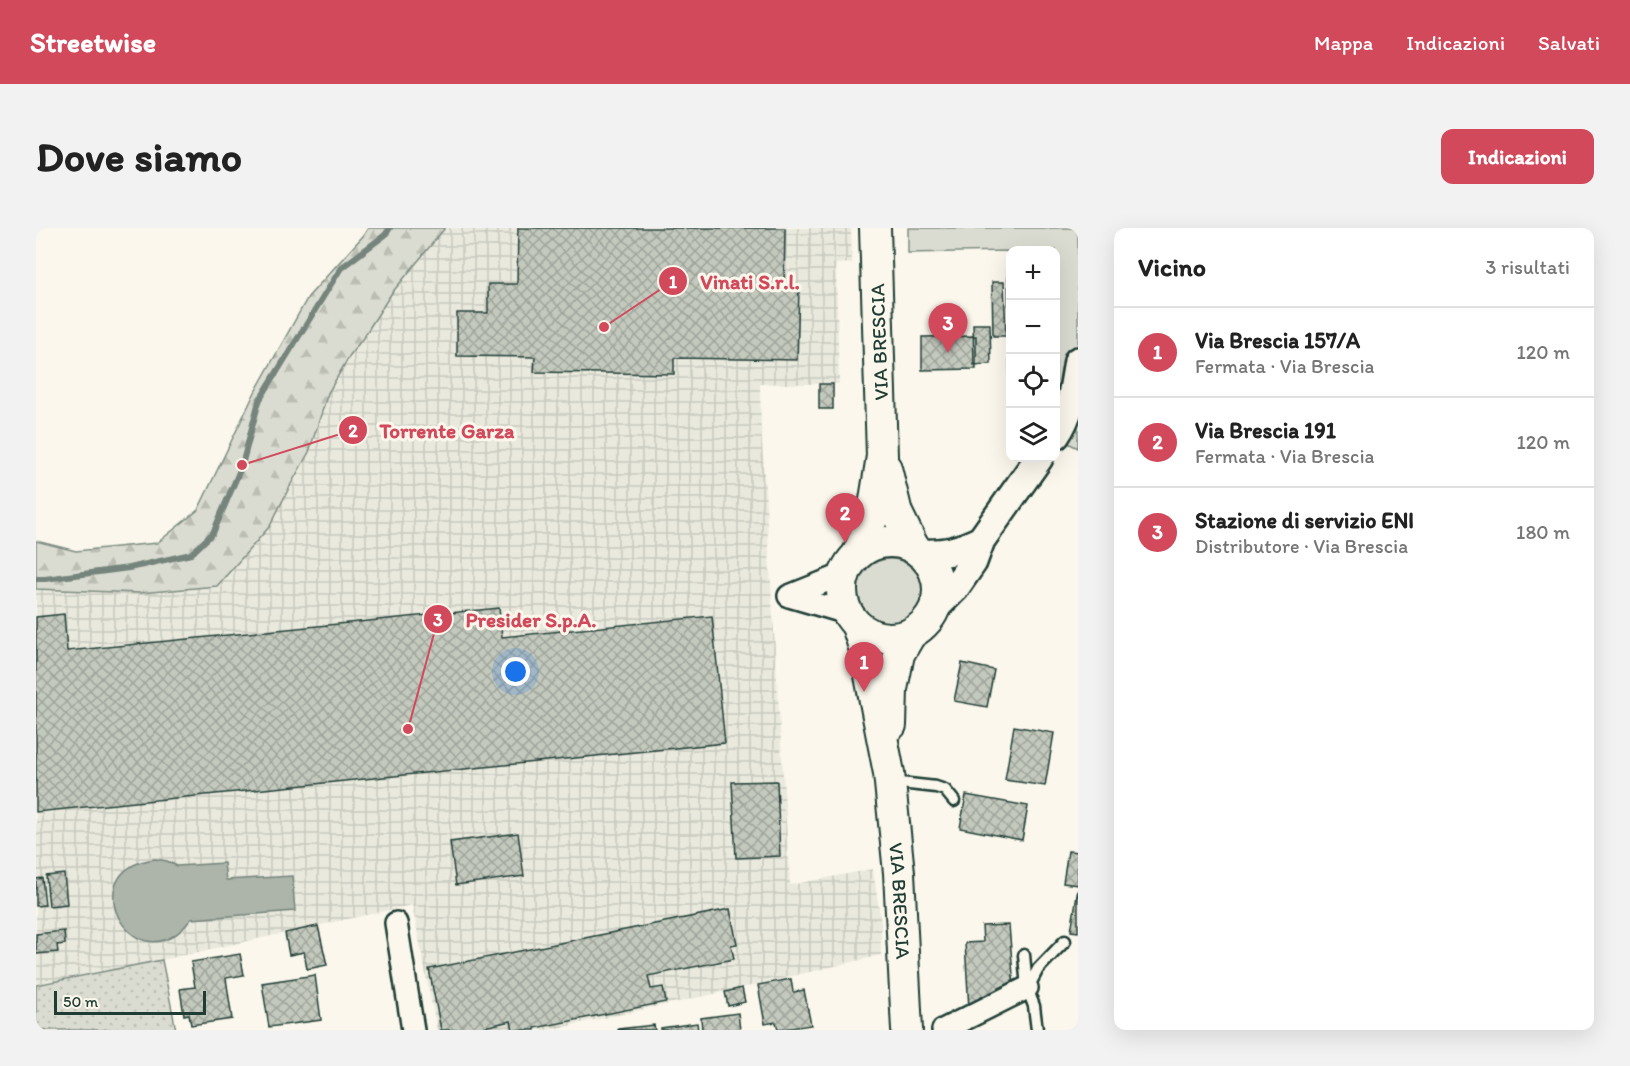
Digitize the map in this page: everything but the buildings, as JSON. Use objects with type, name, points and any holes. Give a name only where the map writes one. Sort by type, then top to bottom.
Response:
[{"type":"main road","name":"VIA BRESCIA","points":[[875,228],[882,456],[872,519],[851,564],[841,594],[843,604],[865,650],[890,777]]},
{"type":"main road","name":"VIA BRESCIA","points":[[882,456],[897,513],[918,551],[933,569],[937,578],[938,598],[925,624],[910,634],[899,654],[892,690],[890,777],[898,873],[903,1029]]},
{"type":"main road","points":[[851,564],[871,545],[886,542],[901,543],[918,551]]},
{"type":"main road","points":[[852,620],[873,636],[892,639],[910,634]]},
{"type":"street","points":[[1060,428],[1071,401],[1078,361]]},
{"type":"street","points":[[935,608],[955,588],[973,562],[981,540],[1037,462]]},
{"type":"street","points":[[918,551],[941,554],[962,549],[981,540]]},
{"type":"street","points":[[851,564],[789,596],[852,620]]},
{"type":"street","points":[[396,923],[413,1030]]},
{"type":"street","points":[[943,1030],[1027,988]]},
{"type":"lane","points":[[890,777],[945,790],[954,801]]},
{"type":"lane","points":[[1027,988],[1038,969],[1065,940]]},
{"type":"lane","points":[[1024,955],[1027,988],[1034,1006],[1037,1030]]},
{"type":"shaded area","points":[[445,228],[851,228],[852,263],[836,264],[839,384],[760,384],[761,426],[790,885],[873,869],[881,923],[881,955],[549,1030],[437,1030],[412,905],[36,985],[36,589],[140,593],[217,586],[270,526],[309,452],[328,393],[350,355],[391,294]]},
{"type":"shaded area","points":[[155,859],[177,866],[224,863],[226,880],[292,876],[295,911],[191,919],[170,938],[150,942],[133,935],[120,920],[114,902],[116,883],[129,868]]},
{"type":"green space","points":[[368,228],[445,228],[391,294],[350,355],[328,393],[309,452],[270,526],[217,586],[140,593],[36,589],[36,541],[76,551],[157,543],[198,510],[255,392],[308,297]]},
{"type":"green space","points":[[908,228],[1078,228],[1078,448],[1060,441],[1060,246],[1006,246],[1006,251],[908,253]]},
{"type":"green space","points":[[884,559],[896,559],[913,568],[920,579],[922,591],[920,603],[913,614],[896,623],[884,623],[872,618],[863,609],[858,597],[858,585],[863,573],[872,564]]},
{"type":"green space","points":[[162,960],[176,1030],[36,1030],[36,985]]},
{"type":"waterway","points":[[36,579],[129,568],[191,554],[213,533],[242,465],[259,401],[341,268],[385,235],[390,228]]},
{"type":"place","name":"Vinati S.r.l.","points":[[604,327]]},
{"type":"place","name":"Stazione di servizio ENI","points":[[948,353]]},
{"type":"place","name":"Torrente Garza","points":[[242,465]]},
{"type":"place","name":"Via Brescia 191","points":[[845,543]]},
{"type":"place","name":"Via Brescia 157/A","points":[[864,692]]},
{"type":"place","name":"Presider S.p.A.","points":[[408,729]]}]
